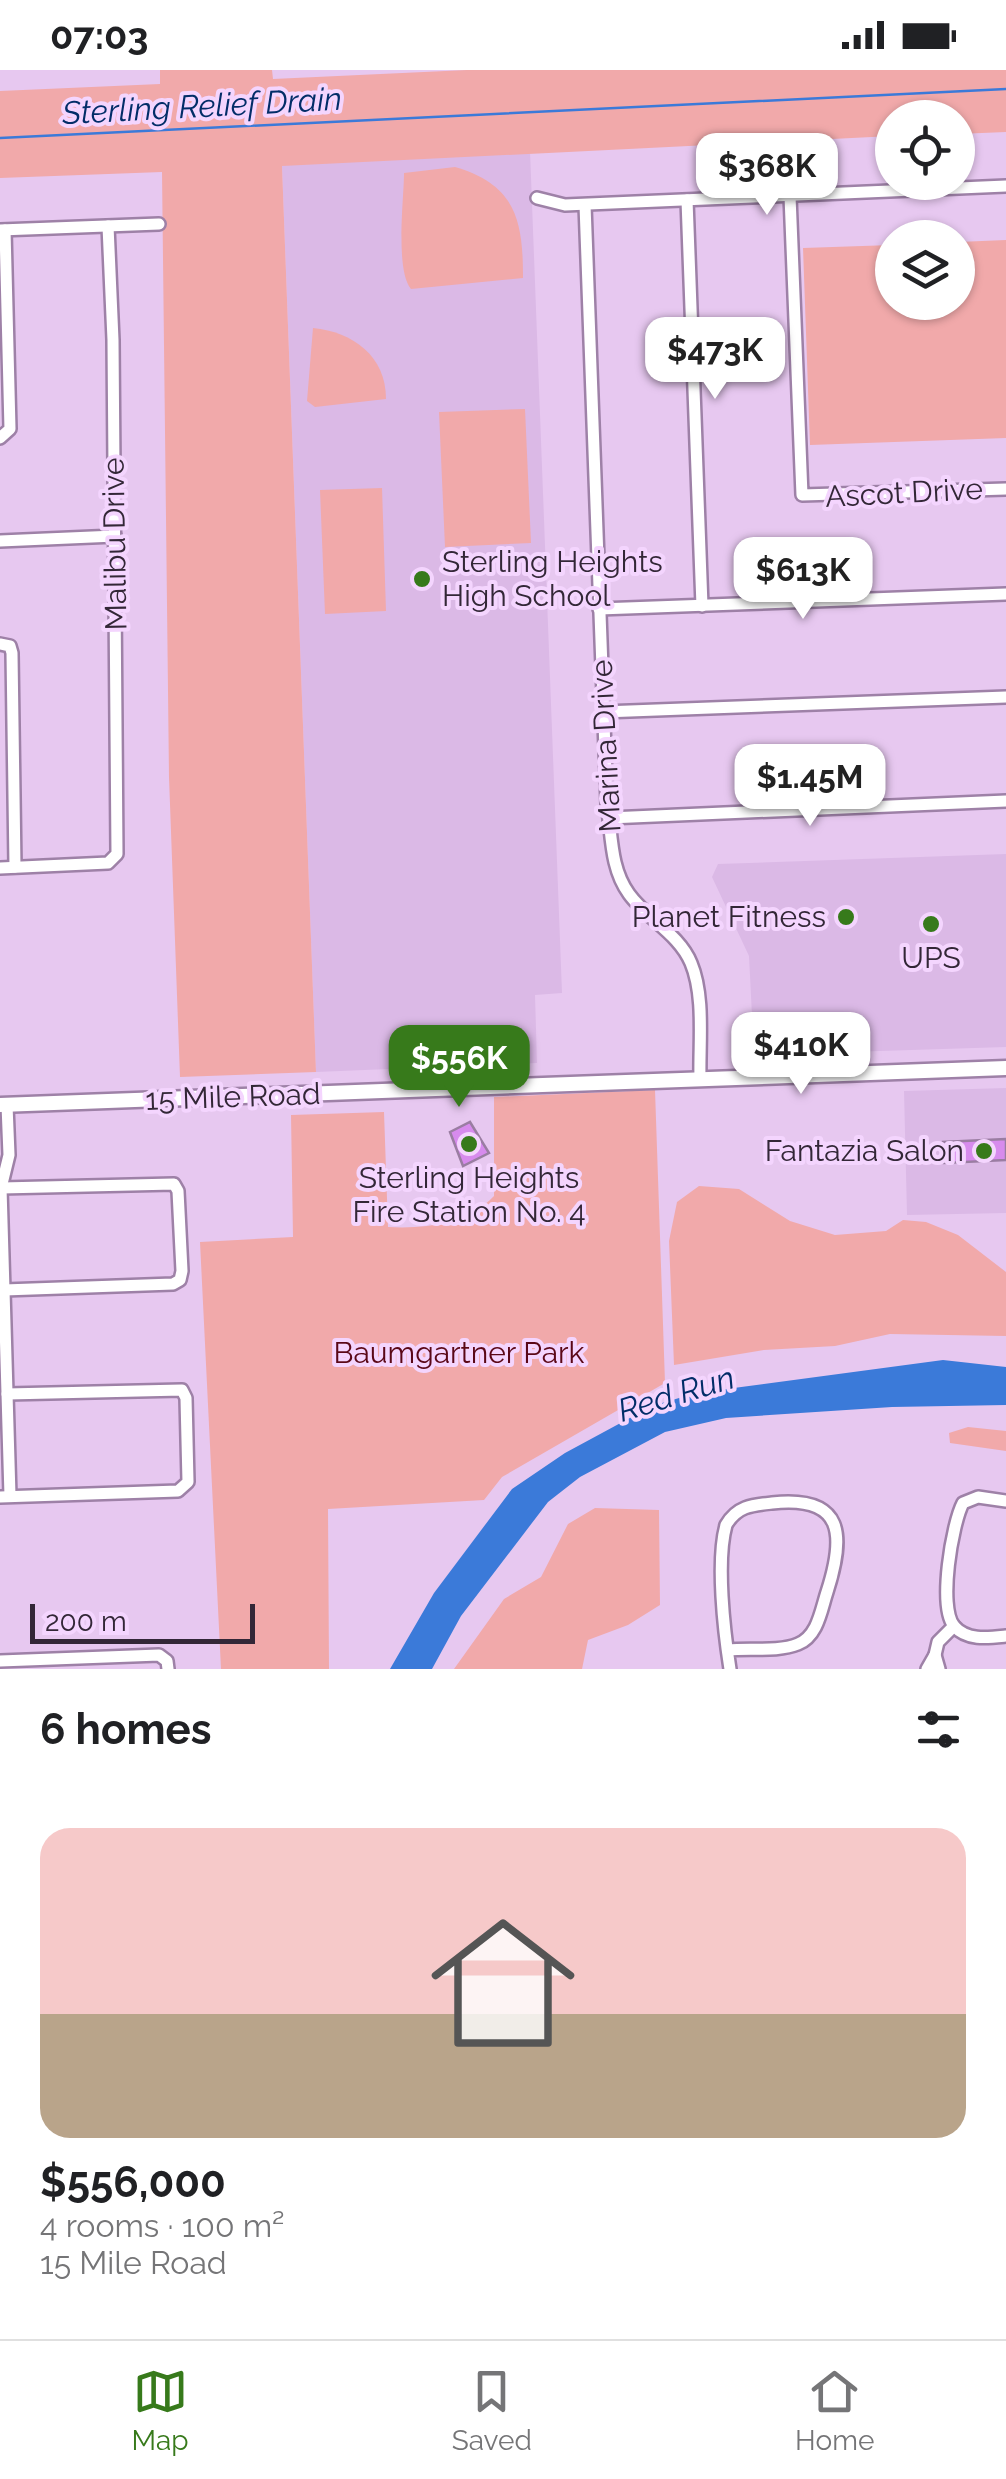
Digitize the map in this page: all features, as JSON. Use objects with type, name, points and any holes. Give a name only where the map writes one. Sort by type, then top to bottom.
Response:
[{"type":"main road","name":"15 Mile Road","points":[[4,1105],[1006,1068]]},
{"type":"street","points":[[537,198],[556,205],[585,205],[1006,186]]},
{"type":"street","name":"Ascot Drive","points":[[790,196],[802,495],[1006,488]]},
{"type":"street","points":[[687,200],[702,606]]},
{"type":"street","name":"Marina Drive","points":[[585,205],[609,818],[620,879],[642,909],[679,944],[694,972],[700,1079]]},
{"type":"street","points":[[4,436],[3,230],[159,224]]},
{"type":"street","name":"Malibu Drive","points":[[15,867],[114,860],[115,536],[108,226]]},
{"type":"street","points":[[0,541],[115,536]]},
{"type":"street","points":[[600,609],[1006,594]]},
{"type":"street","points":[[0,868],[15,867],[5,645]]},
{"type":"street","points":[[603,712],[1006,697]]},
{"type":"street","points":[[609,818],[1006,801]]},
{"type":"street","points":[[4,1105],[7,1163],[1,1170],[1,1188],[7,1394],[5,1497],[178,1491],[186,1487],[186,1398],[182,1390],[7,1394]]},
{"type":"street","points":[[1,1188],[174,1184],[178,1191],[180,1280],[172,1284],[4,1290]]},
{"type":"street","points":[[1006,1501],[978,1496],[963,1503],[957,1514],[946,1606],[954,1626],[972,1637],[1006,1636]]},
{"type":"street","points":[[728,1650],[792,1646],[814,1630],[840,1549],[834,1523],[820,1509],[804,1502],[771,1503],[740,1508],[729,1518],[722,1539],[728,1650],[730,1669]]},
{"type":"street","points":[[927,1669],[938,1642],[954,1626]]},
{"type":"street","points":[[935,1655],[939,1669]]},
{"type":"street","points":[[0,1661],[167,1664]]},
{"type":"shaded area","name":"Sterling Heights High School","points":[[530,151],[562,993],[535,995],[537,1063],[316,1072],[282,165]]},
{"type":"shaded area","points":[[1006,854],[1006,1047],[754,1055],[749,956],[712,877],[718,864]]},
{"type":"shaded area","points":[[1006,1088],[1006,1213],[907,1215],[904,1091]]},
{"type":"green space","points":[[160,70],[272,70],[273,79],[467,70],[1006,70],[1006,132],[975,133],[975,100],[875,100],[875,137],[282,166],[316,1072],[180,1077],[169,777],[162,172],[0,178],[0,91],[160,84]]},
{"type":"green space","points":[[455,167],[492,184],[512,208],[521,240],[523,278],[411,289],[402,251],[404,173]]},
{"type":"green space","points":[[1006,240],[1006,438],[810,445],[803,248],[875,246],[875,320],[975,320],[975,241]]},
{"type":"green space","points":[[313,328],[341,335],[364,349],[380,370],[386,399],[315,407],[307,401]]},
{"type":"green space","points":[[525,409],[531,543],[445,547],[439,412]]},
{"type":"green space","points":[[382,488],[386,611],[325,614],[320,490]]},
{"type":"green space","name":"Baumgartner Park","points":[[655,1090],[665,1383],[502,1477],[484,1500],[328,1509],[329,1669],[221,1669],[200,1242],[293,1237],[291,1115],[384,1112],[388,1227],[416,1227],[458,1219],[494,1196],[494,1097]]},
{"type":"green space","points":[[699,1186],[739,1189],[790,1221],[835,1235],[886,1231],[903,1220],[926,1222],[958,1235],[1006,1272],[1006,1336],[890,1334],[835,1346],[764,1350],[674,1365],[669,1241],[677,1202]]},
{"type":"green space","points":[[968,1427],[1006,1431],[1006,1451],[950,1443],[949,1433]]},
{"type":"green space","points":[[595,1508],[659,1510],[660,1605],[628,1625],[588,1640],[582,1669],[454,1669],[504,1599],[541,1577],[568,1524]]},
{"type":"water","name":"Red Run","points":[[943,1360],[1006,1367],[1006,1405],[892,1407],[726,1418],[665,1432],[580,1477],[548,1502],[461,1616],[432,1669],[390,1669],[434,1593],[512,1489],[565,1453],[652,1406],[696,1393]]},
{"type":"building","name":"Sterling Heights Fire Station No. 4","points":[[470,1122],[489,1153],[463,1166],[450,1132]]},
{"type":"building","points":[[1006,1139],[1006,1160],[944,1163],[943,1142]]},
{"type":"waterway","name":"Sterling Relief Drain","points":[[0,138],[1006,89]]},
{"type":"place","name":"Sterling Heights High School","points":[[422,579]]},
{"type":"place","name":"Planet Fitness","points":[[846,917]]},
{"type":"place","name":"UPS","points":[[931,924]]},
{"type":"place","name":"Sterling Heights Fire Station No. 4","points":[[469,1144]]},
{"type":"place","name":"Fantazia Salon","points":[[984,1151]]}]
